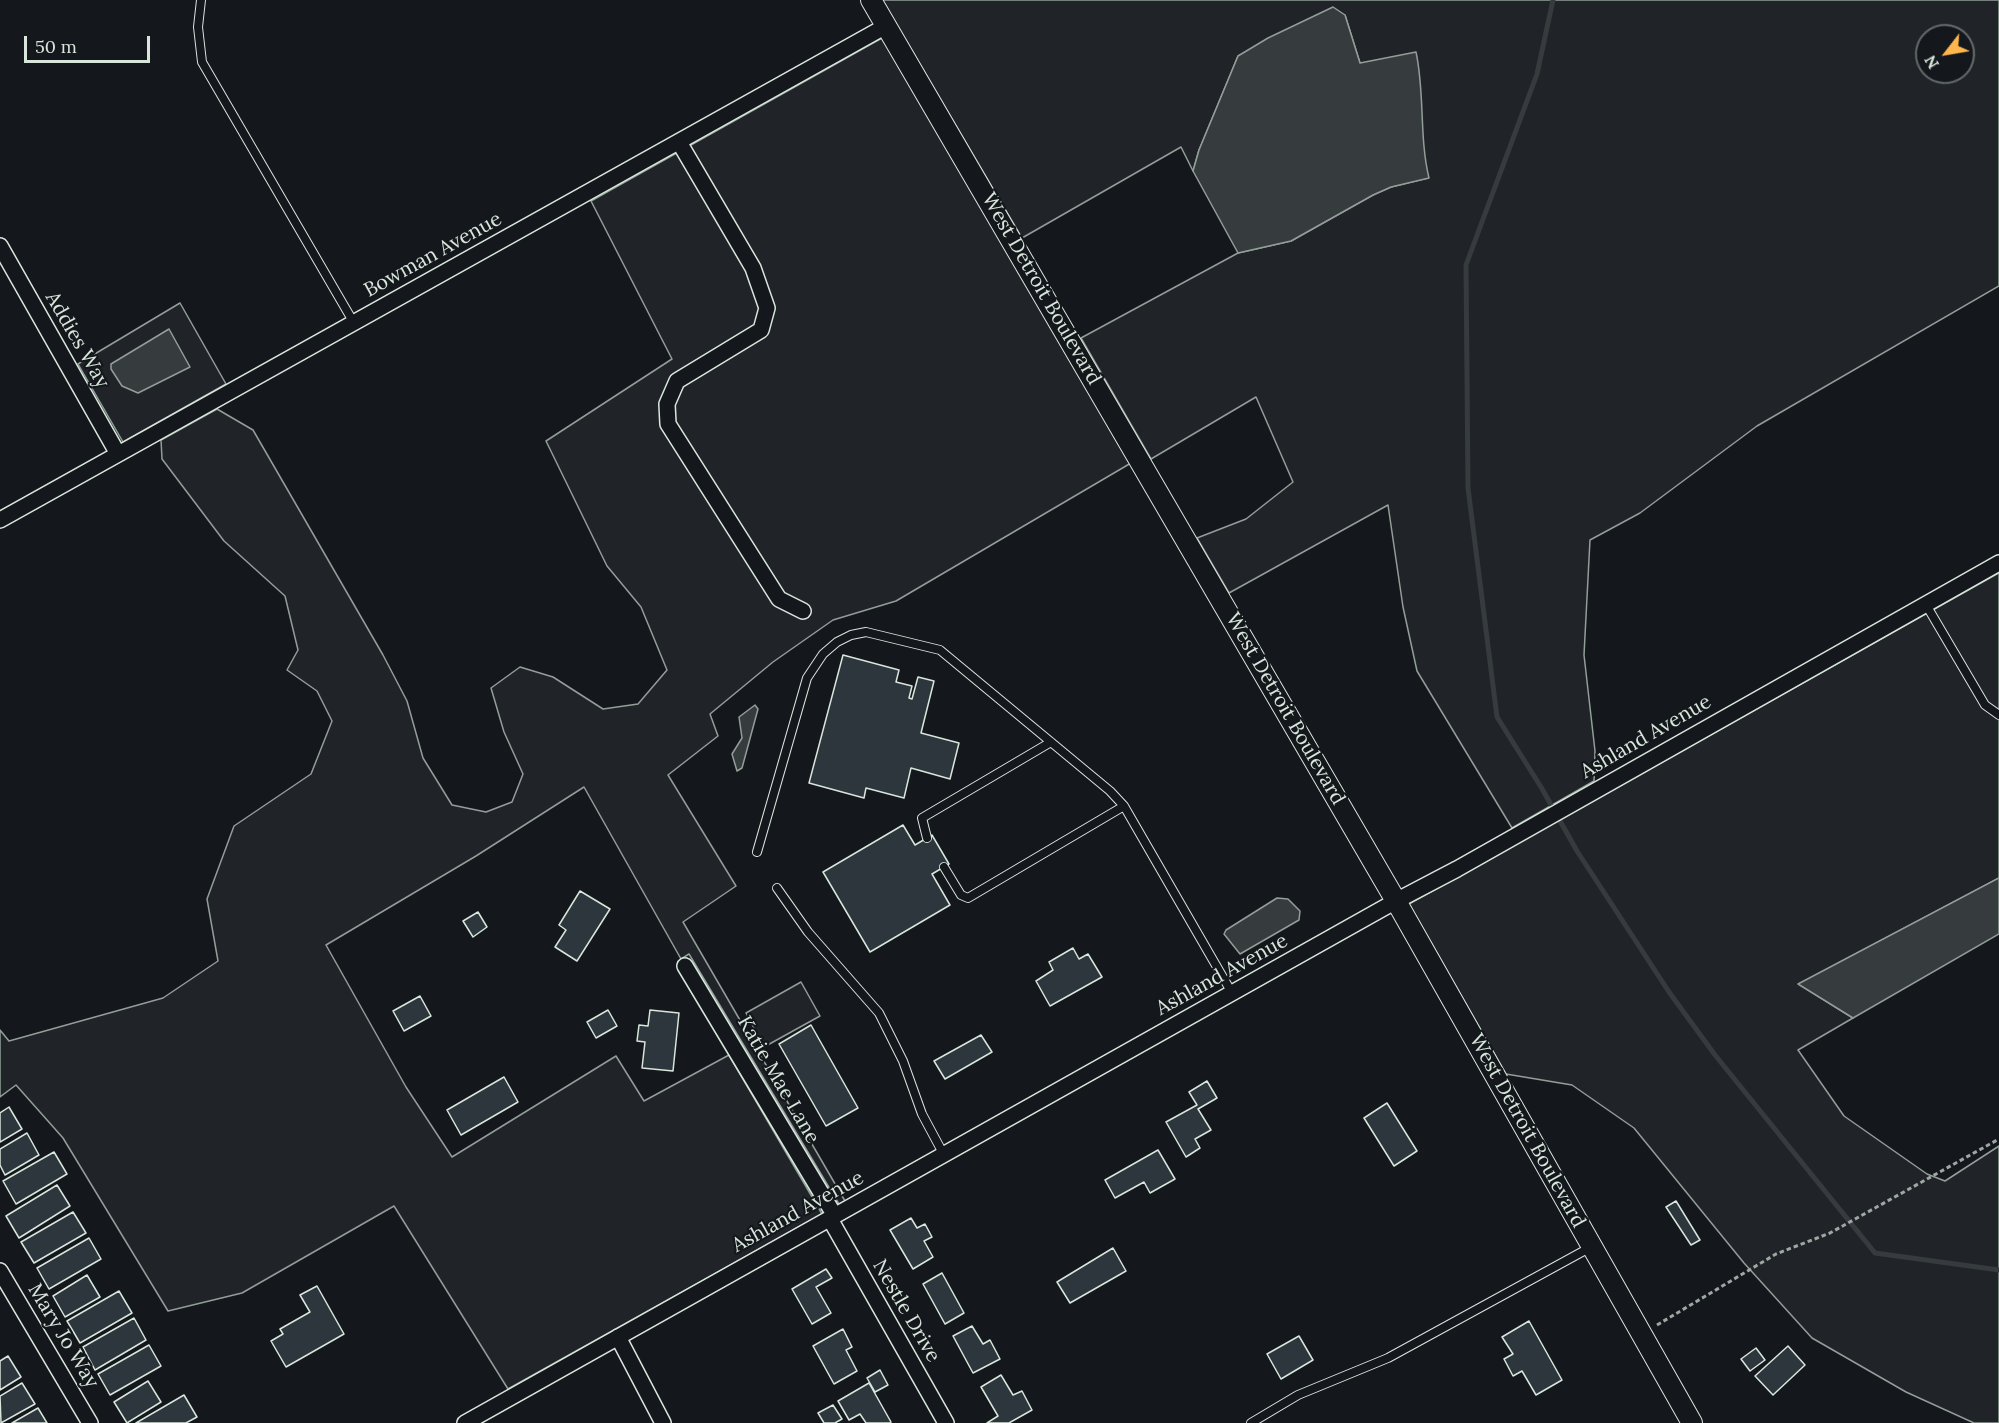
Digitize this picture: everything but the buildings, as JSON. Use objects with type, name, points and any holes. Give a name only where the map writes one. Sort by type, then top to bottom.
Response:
[{"type":"street","name":"West Detroit Boulevard","points":[[871,0],[1396,901],[1692,1423]]},
{"type":"street","name":"Bowman Avenue","points":[[0,520],[886,26]]},
{"type":"street","points":[[679,142],[753,267],[767,308],[761,330],[677,381],[667,404],[668,424],[779,599],[803,611]]},
{"type":"street","name":"Addies Way","points":[[0,246],[118,454]]},
{"type":"street","name":"Ashland Avenue","points":[[465,1423],[1999,563]]},
{"type":"street","name":"Katie Mae Lane","points":[[685,966],[832,1218]]},
{"type":"street","name":"Nestle Drive","points":[[832,1218],[946,1423]]},
{"type":"street","name":"Mary Jo Way","points":[[0,1271],[90,1423]]},
{"type":"street","points":[[618,1337],[663,1423]]},
{"type":"lane","points":[[201,0],[198,27],[202,62],[354,323]]},
{"type":"lane","points":[[1925,603],[1985,705],[1999,715]]},
{"type":"lane","points":[[757,852],[807,678],[823,654],[850,635],[866,632],[940,650],[1110,791],[1124,806],[1233,993]]},
{"type":"lane","points":[[927,838],[922,818],[1051,742]]},
{"type":"lane","points":[[944,867],[962,895],[968,898],[1124,806]]},
{"type":"lane","points":[[777,888],[808,932],[879,1013],[903,1061],[922,1114],[944,1155]]},
{"type":"lane","points":[[1251,1423],[1298,1395],[1388,1358],[1592,1247]]},
{"type":"path","points":[[1653,1328],[1776,1254],[1830,1233],[1999,1139]]},
{"type":"shaded area","points":[[882,0],[1999,0],[1999,286],[1757,426],[1640,513],[1590,540],[1584,655],[1595,751],[1594,781],[1512,828],[1417,671],[1403,607],[1388,505],[1229,593],[1197,538],[1246,519],[1293,482],[1256,397],[1151,459],[1081,338],[1238,253],[1291,241],[1373,195],[1391,187],[1428,178],[1425,162],[1360,63],[1345,15],[1238,56],[1199,150],[1193,171],[1181,147],[1022,238]]},
{"type":"shaded area","points":[[1333,7],[1345,15],[1360,63],[1416,52],[1429,178],[1391,187],[1373,195],[1291,241],[1238,253],[1193,171],[1199,150],[1238,56],[1268,38]]},
{"type":"shaded area","points":[[882,38],[1131,463],[896,601],[833,620],[773,662],[710,714],[718,736],[668,775],[736,886],[683,922],[845,1201],[839,1204],[689,954],[681,959],[584,787],[476,856],[326,945],[406,1087],[452,1157],[616,1056],[644,1101],[729,1055],[822,1214],[508,1389],[394,1206],[242,1293],[168,1311],[63,1138],[16,1085],[0,1097],[0,1030],[9,1041],[163,998],[218,961],[207,899],[234,826],[311,774],[332,721],[317,691],[287,670],[298,650],[285,596],[224,541],[162,459],[161,440],[217,409],[253,430],[383,655],[407,701],[423,758],[452,805],[486,812],[512,802],[523,774],[504,732],[491,688],[520,667],[553,677],[603,709],[638,704],[667,670],[641,607],[607,566],[546,441],[672,359],[591,201]]},
{"type":"shaded area","points":[[180,303],[226,384],[123,442],[78,364]]},
{"type":"shaded area","points":[[169,329],[190,367],[138,393],[122,386],[111,369],[111,364]]},
{"type":"shaded area","points":[[1999,573],[1999,878],[1799,984],[1853,1018],[1798,1050],[1844,1116],[1927,1174],[1945,1181],[1999,1146],[1999,1423],[1974,1423],[1906,1392],[1812,1338],[1744,1263],[1634,1128],[1572,1085],[1506,1074],[1409,904]]},
{"type":"shaded area","points":[[755,705],[758,709],[742,768],[737,771],[732,754],[742,738],[739,717]]},
{"type":"shaded area","points":[[1999,878],[1999,934],[1853,1018],[1798,984]]},
{"type":"shaded area","points":[[1277,898],[1288,899],[1300,911],[1299,920],[1240,954],[1224,934],[1226,930]]},
{"type":"shaded area","points":[[801,982],[820,1016],[764,1047],[746,1013]]},
{"type":"waterway","points":[[1553,0],[1537,74],[1466,265],[1468,488],[1497,717],[1541,787],[1577,851],[1669,992],[1715,1055],[1875,1253],[1999,1270]]}]
